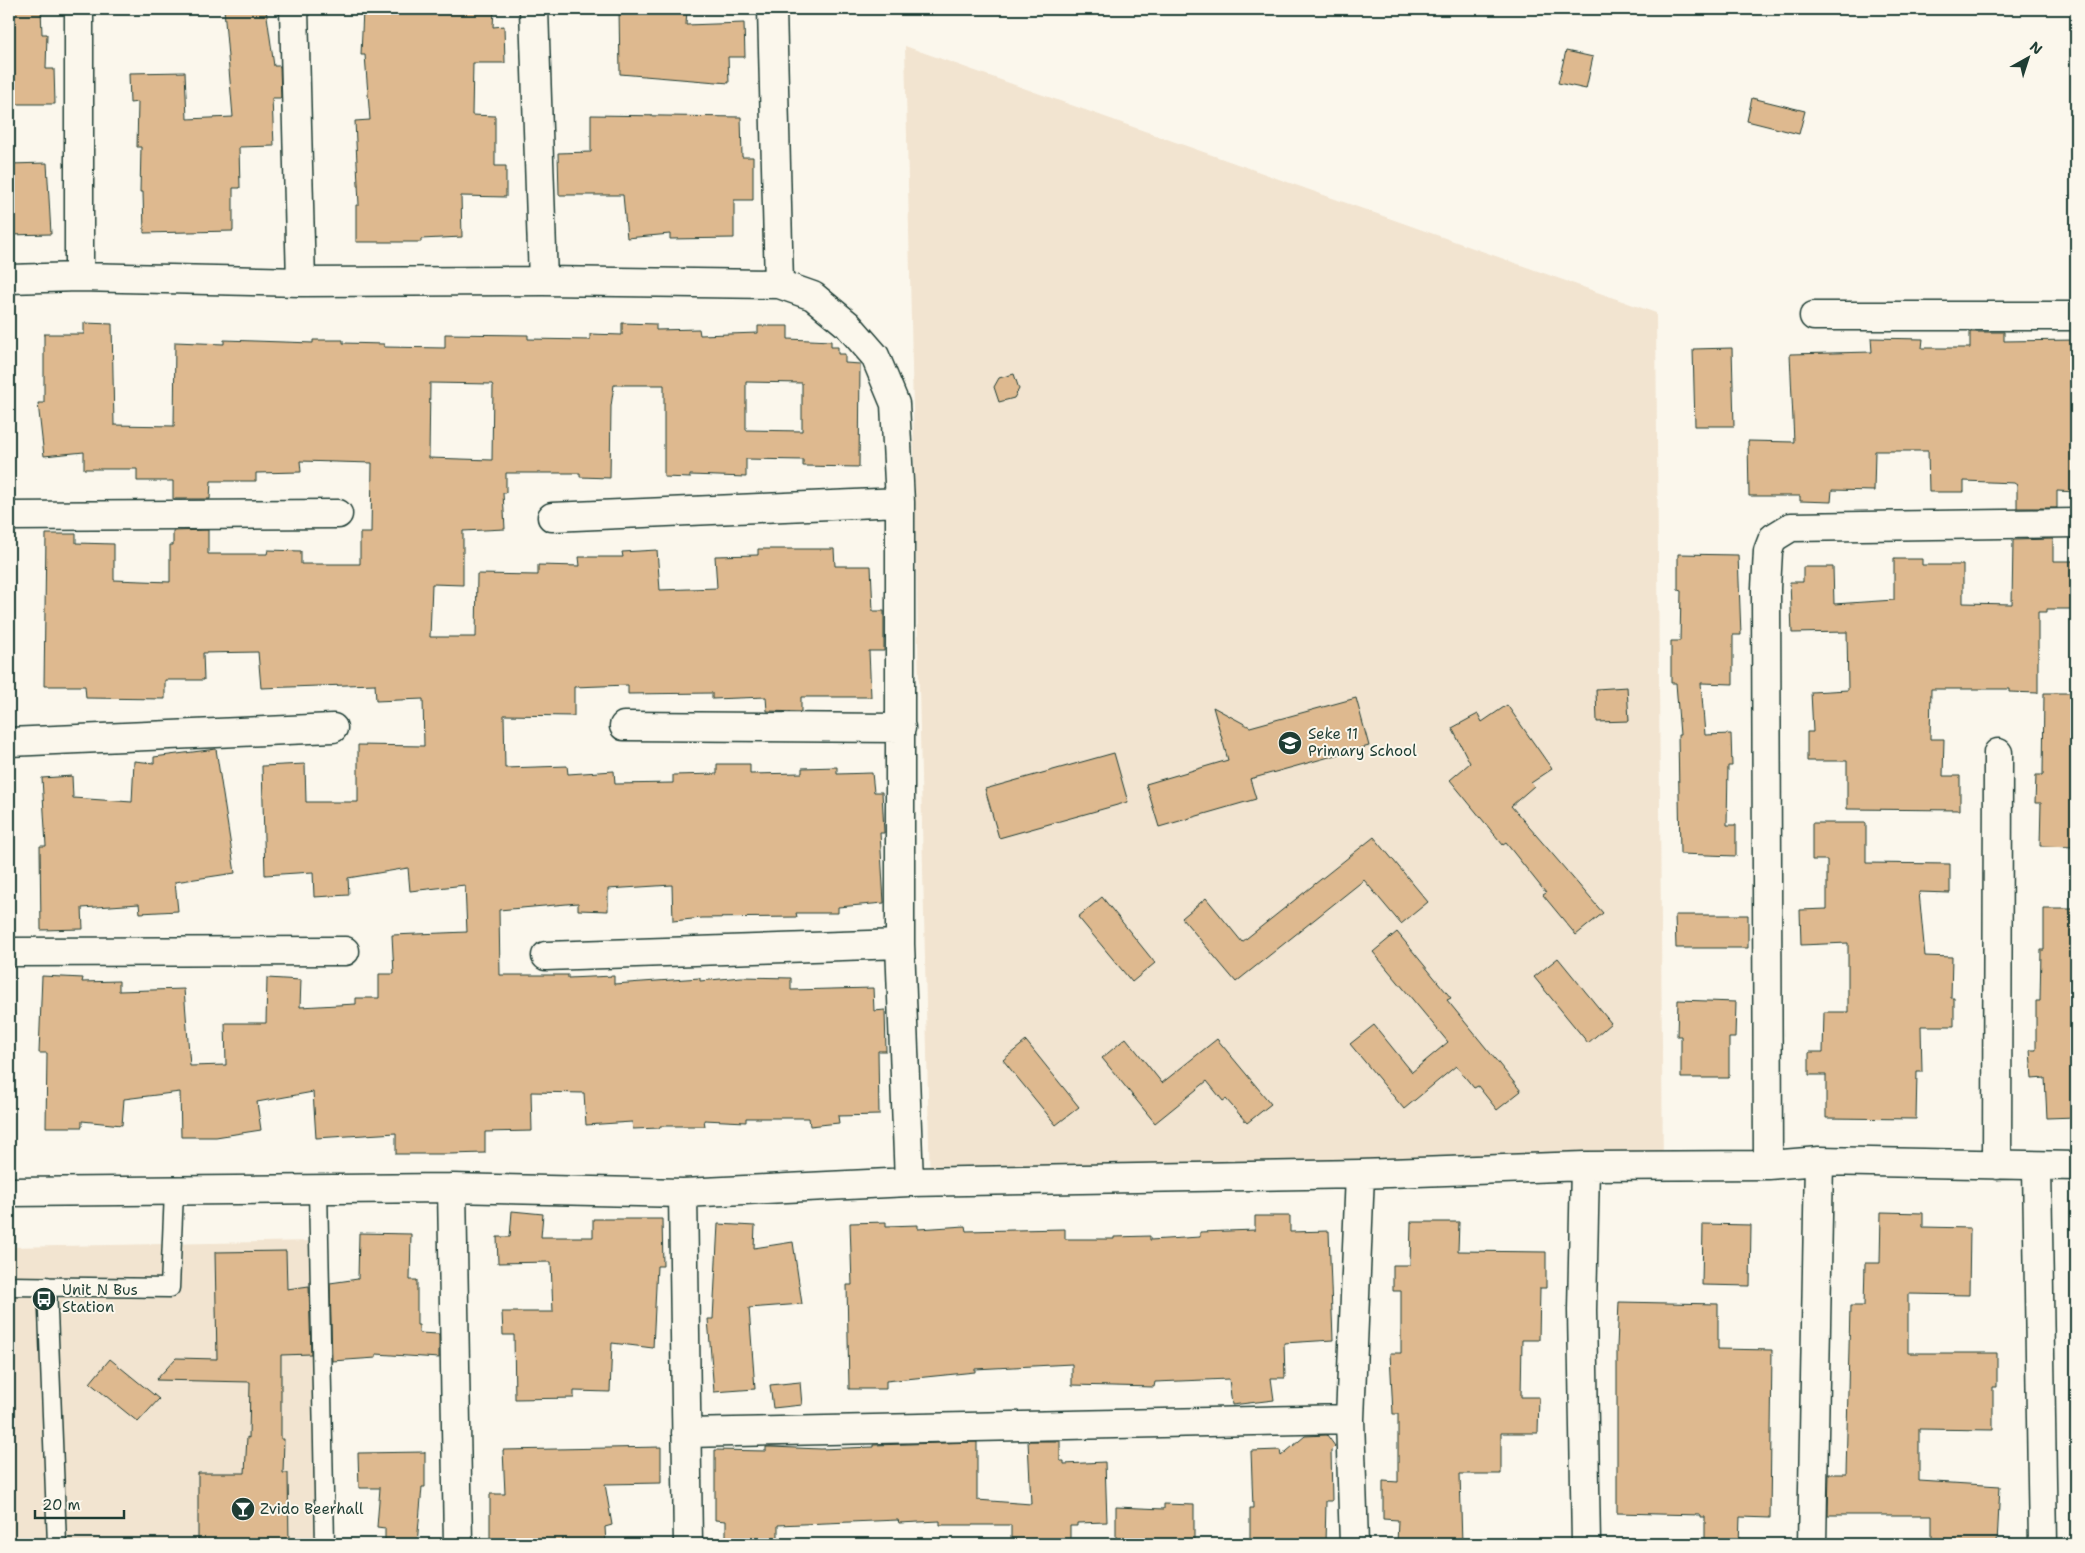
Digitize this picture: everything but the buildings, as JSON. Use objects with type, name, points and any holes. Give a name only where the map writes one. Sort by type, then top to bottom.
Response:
[{"type":"street","points":[[79,277],[80,9]]},
{"type":"street","points":[[294,9],[301,282]]},
{"type":"street","points":[[534,9],[543,281]]},
{"type":"street","points":[[772,9],[779,284]]},
{"type":"street","points":[[9,279],[79,277],[301,282],[543,281],[779,284],[813,296],[848,325],[875,356],[895,404],[900,502],[900,944],[909,1182]]},
{"type":"street","points":[[1814,316],[2076,316]]},
{"type":"street","points":[[552,517],[900,502]]},
{"type":"street","points":[[9,516],[338,514]]},
{"type":"street","points":[[1768,1165],[1766,588],[1768,551],[1773,538],[1791,527],[2076,524]]},
{"type":"street","points":[[624,726],[901,728]]},
{"type":"street","points":[[9,742],[332,728]]},
{"type":"street","points":[[1997,1165],[1998,752]]},
{"type":"street","points":[[546,956],[900,944]]},
{"type":"street","points":[[9,952],[345,951]]},
{"type":"street","points":[[1812,1544],[1819,1161]]},
{"type":"street","points":[[9,1192],[452,1188],[683,1192],[909,1182],[1360,1174],[1585,1166],[1768,1165],[1819,1161],[2076,1166]]},
{"type":"street","points":[[1585,1166],[1582,1310],[1586,1544]]},
{"type":"street","points":[[2038,1166],[2043,1544]]},
{"type":"street","points":[[1354,1544],[1350,1419],[1360,1174]]},
{"type":"street","points":[[452,1188],[458,1544]]},
{"type":"street","points":[[683,1192],[688,1544]]},
{"type":"street","points":[[686,1433],[1350,1419]]},
{"type":"lane","points":[[318,1189],[325,1544]]},
{"type":"lane","points":[[9,1286],[170,1288],[174,1191]]},
{"type":"lane","points":[[47,1286],[57,1544]]},
{"type":"shaded area","name":"Seke 11 Primary School","points":[[905,46],[1656,313],[1663,1173],[930,1189]]},
{"type":"shaded area","points":[[313,1241],[320,1544],[9,1544],[9,1247]]},
{"type":"place","name":"Seke 11 Primary School","points":[[1290,743]]},
{"type":"place","name":"Unit N Bus Station","points":[[44,1299]]},
{"type":"place","name":"Zvido Beerhall","points":[[243,1509]]}]
